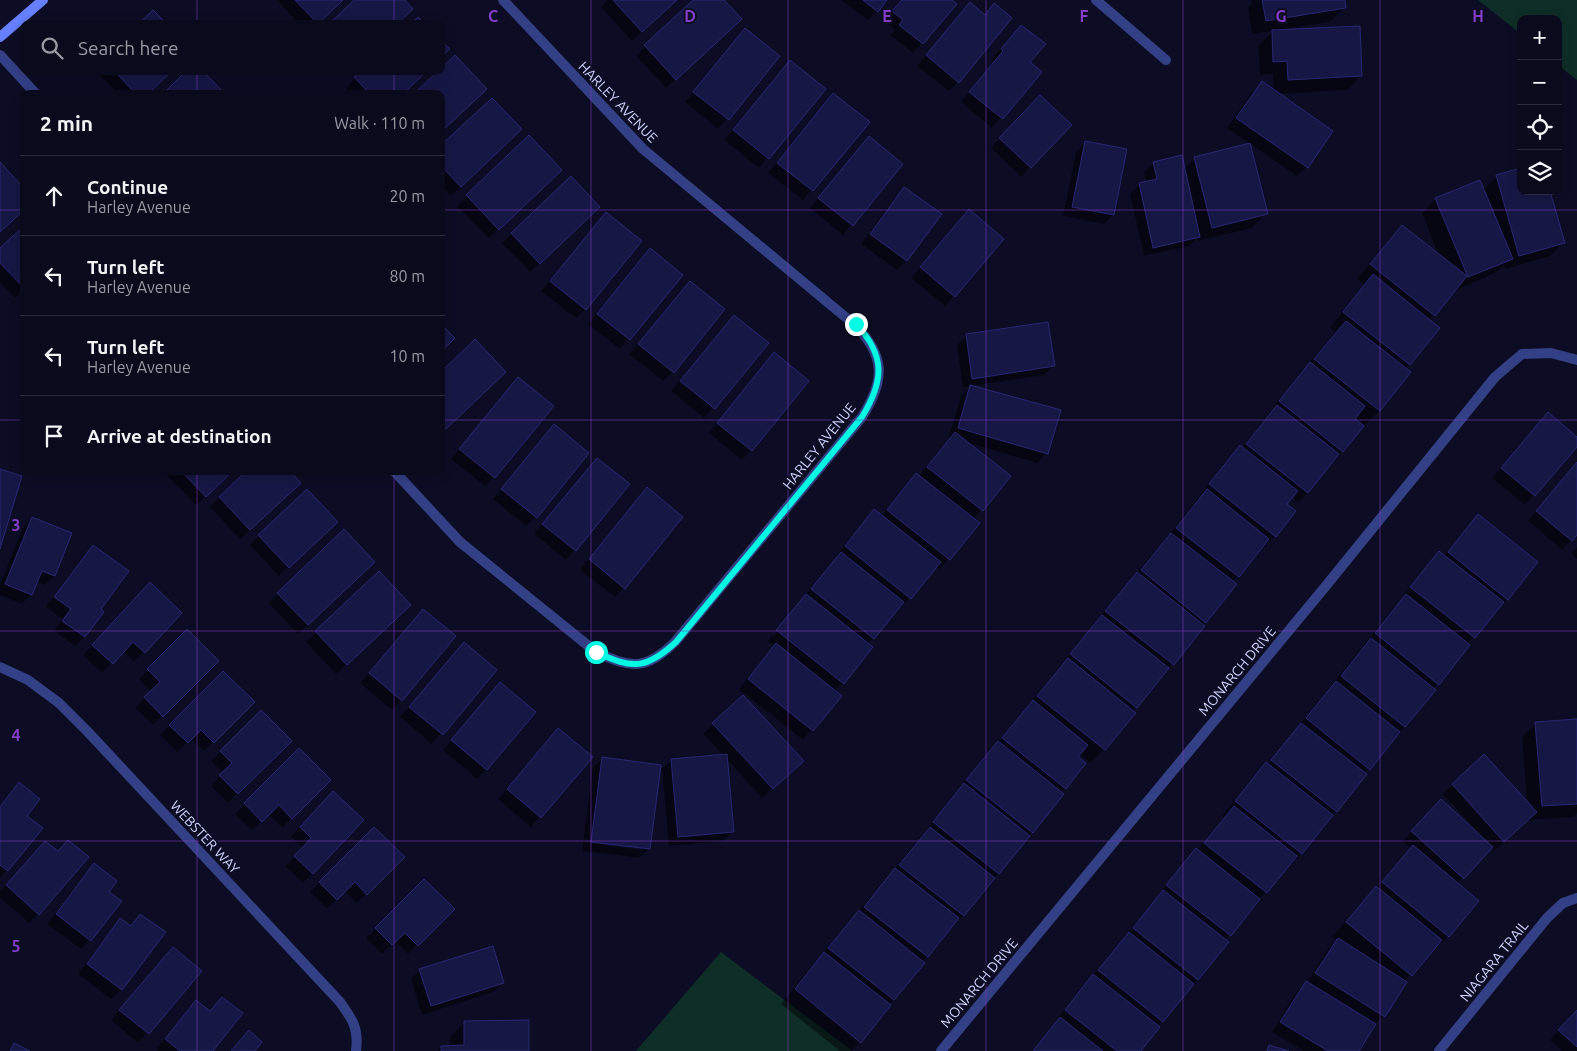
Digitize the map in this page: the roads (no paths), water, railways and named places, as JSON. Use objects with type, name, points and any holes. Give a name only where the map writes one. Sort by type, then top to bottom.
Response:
[{"type":"street","points":[[0,37],[43,0]]},
{"type":"street","name":"HARLEY AVENUE","points":[[398,475],[460,542],[596,652],[613,660],[632,664],[648,663],[661,656],[676,642],[862,417],[872,401],[878,383],[879,367],[875,353],[868,338],[856,324],[643,149],[503,0]]},
{"type":"street","points":[[1096,0],[1166,60]]},
{"type":"street","points":[[0,55],[32,90]]},
{"type":"street","name":"MONARCH DRIVE","points":[[941,1051],[1337,572],[1495,377],[1522,354],[1551,353],[1577,360]]},
{"type":"street","name":"WEBSTER WAY","points":[[0,666],[28,680],[59,704],[88,732],[340,1002],[353,1021],[358,1039],[356,1051]]},
{"type":"street","name":"NIAGARA TRAIL","points":[[1439,1051],[1547,918],[1563,903],[1577,898]]}]
